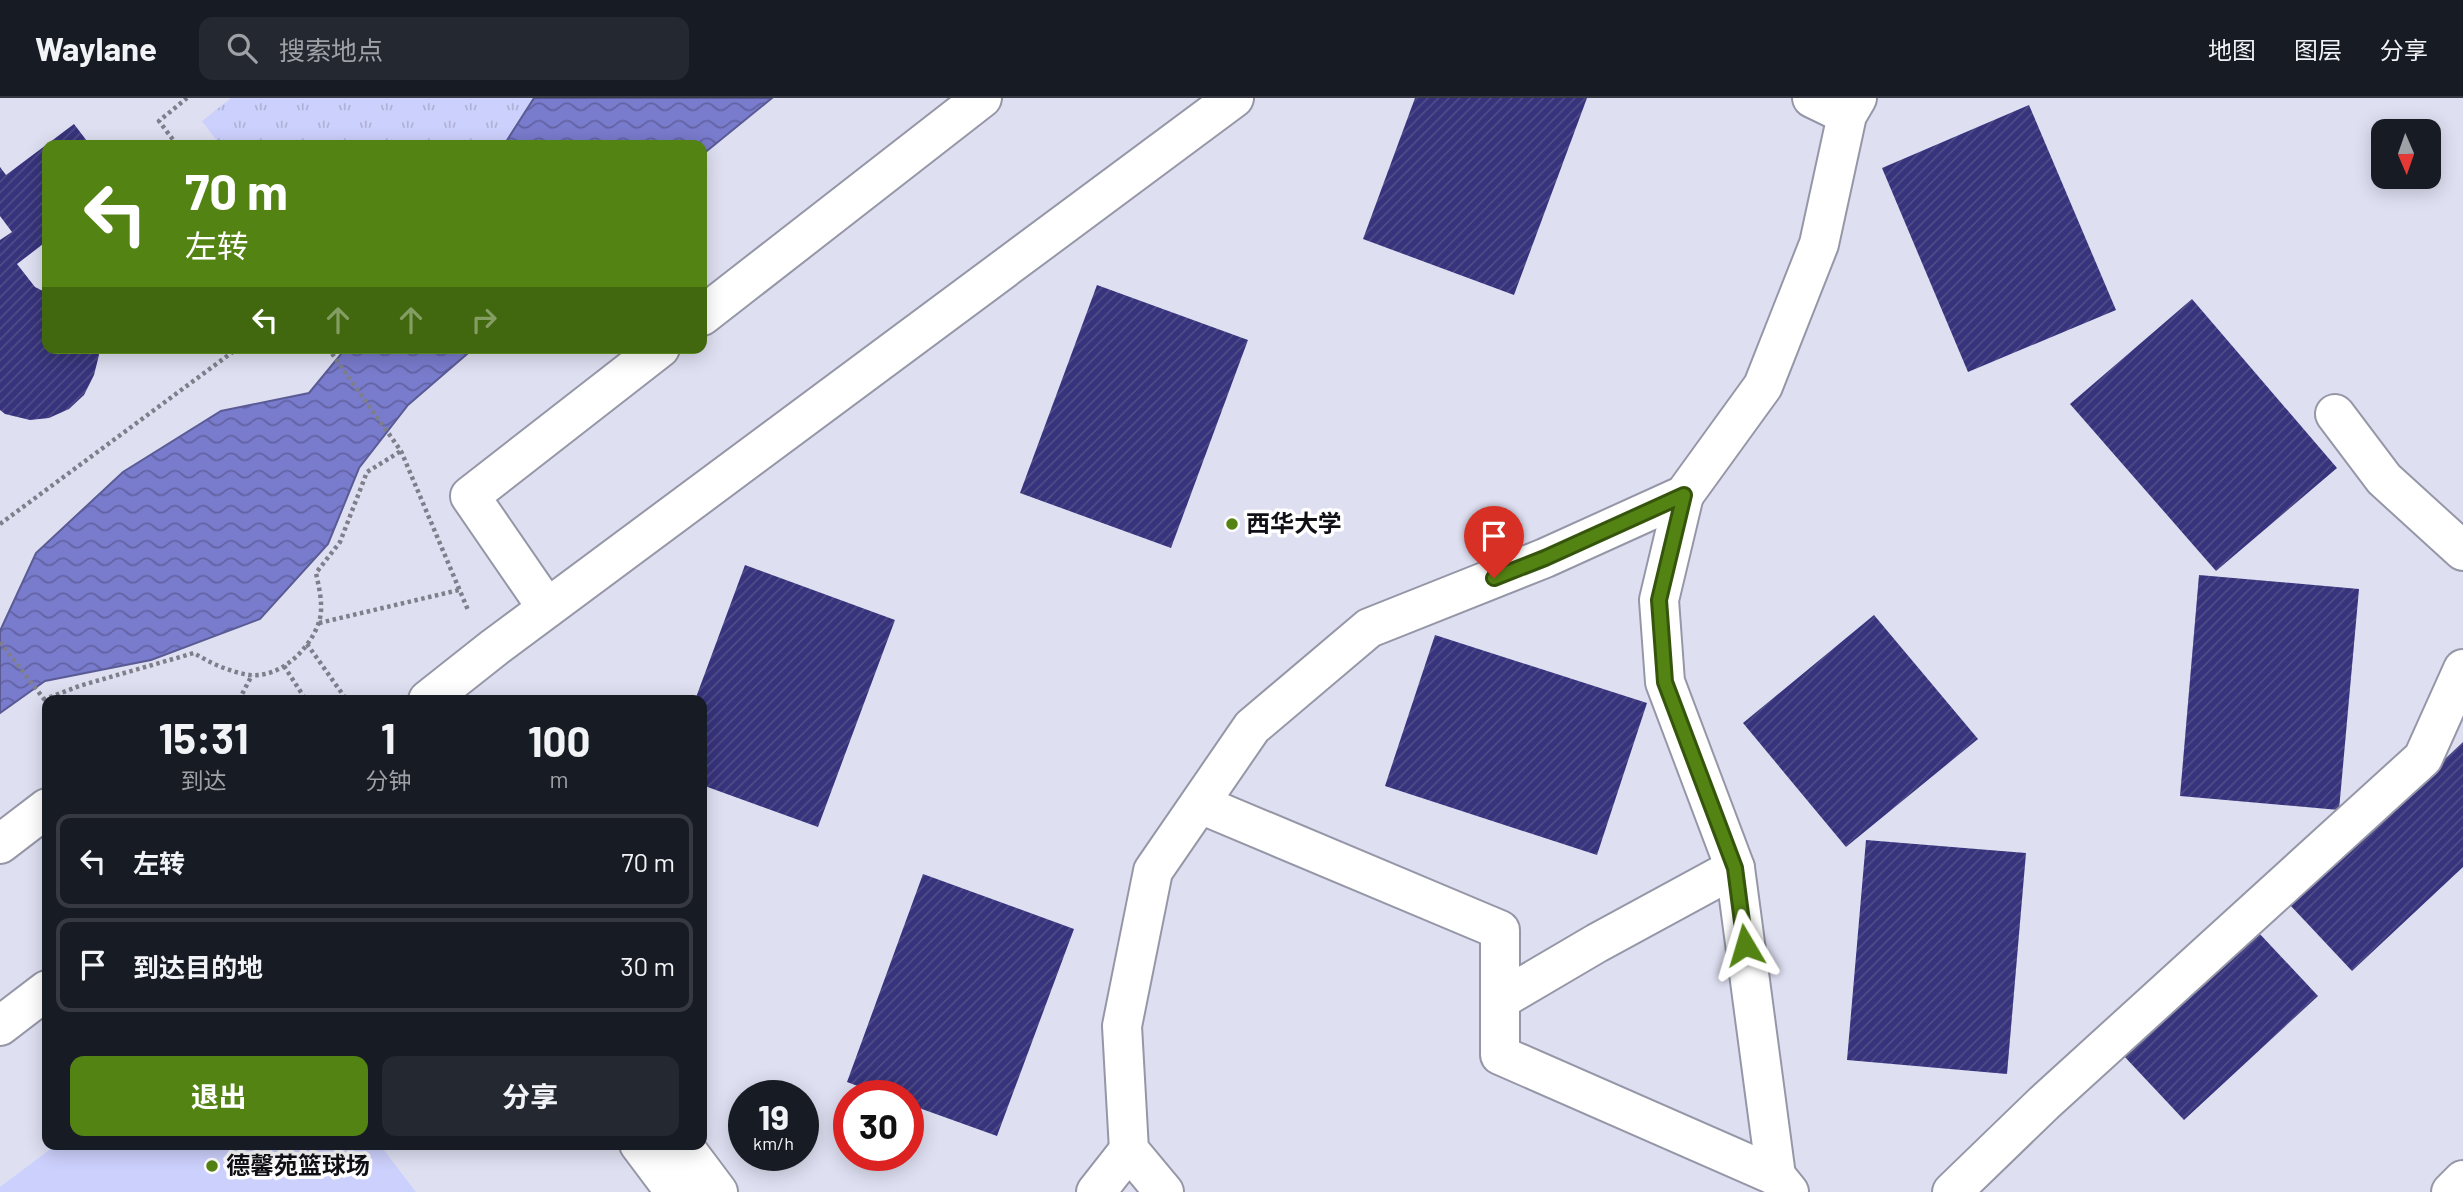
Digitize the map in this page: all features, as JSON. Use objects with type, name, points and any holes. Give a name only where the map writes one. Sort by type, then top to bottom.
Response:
[{"type":"street","points":[[707,312],[982,98]]},
{"type":"street","points":[[434,695],[547,608],[1234,98]]},
{"type":"street","points":[[1783,1184],[1735,868],[1665,682],[1659,600],[1684,495],[1763,386],[1819,244],[1852,107],[1812,98]]},
{"type":"street","points":[[547,608],[470,496],[652,354]]},
{"type":"street","points":[[2335,414],[2384,479],[2463,551]]},
{"type":"street","points":[[1164,1192],[1129,1150],[1122,1026],[1153,872],[1252,727],[1369,628],[1545,558],[1684,495]]},
{"type":"street","points":[[1952,1192],[2043,1103],[2423,758],[2463,668]]},
{"type":"street","points":[[1200,804],[1500,930],[1500,1055],[1783,1184]]},
{"type":"street","points":[[0,844],[42,812]]},
{"type":"street","points":[[1500,1000],[1597,943],[1735,868]]},
{"type":"street","points":[[0,1026],[42,994]]},
{"type":"street","points":[[644,1150],[676,1192]]},
{"type":"street","points":[[686,1150],[718,1192]]},
{"type":"street","points":[[1096,1192],[1129,1150]]},
{"type":"street","points":[[2451,1192],[2463,1180]]},
{"type":"path","points":[[173,140],[159,121],[187,98]]},
{"type":"path","points":[[0,524],[230,354]]},
{"type":"path","points":[[332,354],[401,451],[468,610]]},
{"type":"path","points":[[59,695],[79,686],[194,653],[228,670],[252,675],[270,672],[290,663],[307,644],[318,623],[320,592],[316,573],[340,542],[368,472],[401,451]]},
{"type":"path","points":[[318,623],[459,590]]},
{"type":"path","points":[[0,642],[42,697]]},
{"type":"path","points":[[307,644],[343,695]]},
{"type":"path","points":[[284,666],[303,695]]},
{"type":"path","points":[[242,695],[252,675]]},
{"type":"green space","points":[[231,98],[534,98],[507,140],[216,140],[202,121]]},
{"type":"green space","name":"德馨苑篮球场","points":[[49,1150],[384,1150],[416,1192],[0,1192],[0,1187]]},
{"type":"water","points":[[534,98],[772,98],[707,151],[707,140],[507,140]]},
{"type":"water","points":[[341,354],[467,354],[408,405],[359,468],[328,544],[260,619],[151,660],[45,681],[0,713],[0,631],[36,553],[123,472],[221,411],[309,393]]},
{"type":"building","points":[[1415,98],[1587,98],[1514,295],[1363,239]]},
{"type":"building","points":[[2029,105],[2116,310],[1968,372],[1882,168]]},
{"type":"building","points":[[74,124],[86,140],[53,140]]},
{"type":"building","points":[[42,148],[42,245],[17,264],[35,287],[42,290],[42,354],[99,354],[94,375],[84,395],[69,409],[49,418],[30,420],[5,414],[0,410],[0,240],[12,232],[0,216],[0,167],[6,175]]},
{"type":"building","points":[[1097,285],[1248,340],[1171,548],[1020,493]]},
{"type":"building","points":[[2192,299],[2337,468],[2216,571],[2070,404]]},
{"type":"building","points":[[745,565],[895,620],[818,827],[707,787],[707,695],[697,695]]},
{"type":"building","points":[[2199,575],[2359,589],[2339,810],[2180,796]]},
{"type":"building","points":[[1874,615],[1978,739],[1846,847],[1743,723]]},
{"type":"building","points":[[1435,635],[1647,703],[1597,855],[1385,786]]},
{"type":"building","points":[[2463,742],[2463,867],[2352,971],[2290,905]]},
{"type":"building","points":[[1866,840],[2026,853],[2007,1074],[1847,1060]]},
{"type":"building","points":[[923,874],[1074,929],[997,1136],[924,1110],[924,1080],[848,1080]]},
{"type":"building","points":[[2258,932],[2318,996],[2184,1120],[2123,1055]]},
{"type":"place","name":"西华大学","points":[[1232,524]]},
{"type":"place","name":"德馨苑篮球场","points":[[212,1166]]},
{"type":"route","points":[[1494,578],[1684,495],[1659,600],[1665,682],[1735,868],[1745,945]]}]
